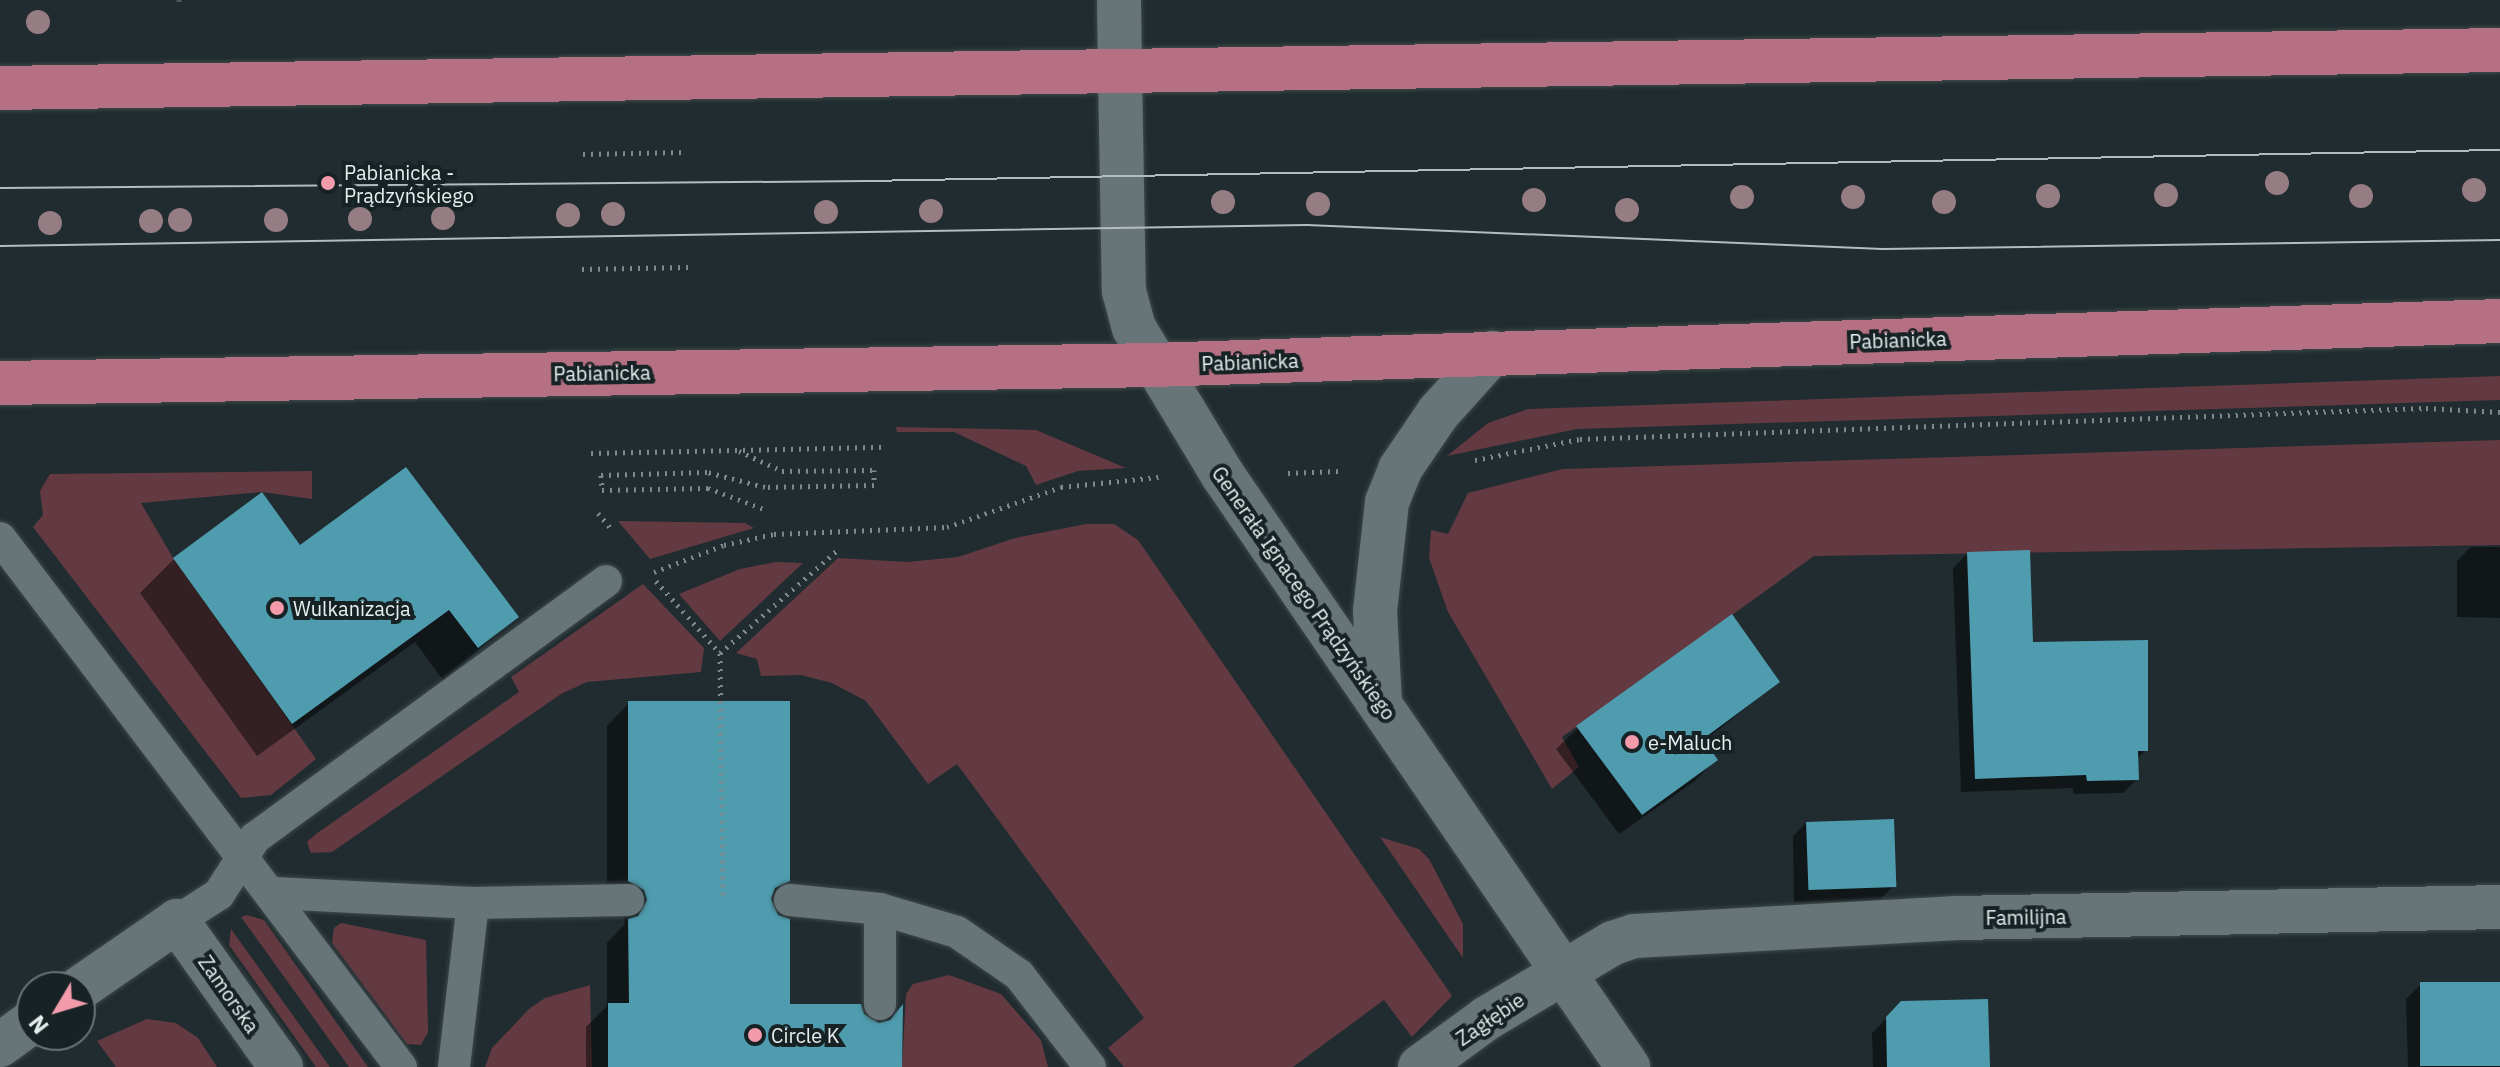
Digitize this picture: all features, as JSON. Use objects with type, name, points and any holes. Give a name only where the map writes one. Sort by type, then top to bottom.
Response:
[{"type":"main road","points":[[0,88],[2500,50]]},
{"type":"main road","name":"Pabianicka","points":[[0,383],[1153,365],[2500,321]]},
{"type":"street","name":"Generała Ignacego Prądzyńskiego","points":[[1119,0],[1124,291],[1134,328],[1153,365],[1222,474],[1628,1067]]},
{"type":"street","points":[[1380,703],[1375,611],[1387,502],[1400,469],[1438,413],[1492,353]]},
{"type":"street","name":"Familijna","points":[[1562,973],[1613,943],[1672,930],[2500,907]]},
{"type":"street","points":[[96,977],[177,921]]},
{"type":"street","name":"Zamorska","points":[[177,921],[281,1067]]},
{"type":"street","name":"Zagłębie","points":[[1420,1067],[1562,973]]},
{"type":"lane","points":[[0,538],[241,856],[274,893],[401,1067]]},
{"type":"lane","points":[[177,921],[219,894],[255,838],[606,581]]},
{"type":"lane","points":[[274,893],[473,903],[628,900]]},
{"type":"lane","points":[[790,900],[880,909],[957,932],[1019,975],[1090,1067]]},
{"type":"lane","points":[[454,1067],[473,903]]},
{"type":"lane","points":[[880,909],[880,1004]]},
{"type":"path","points":[[583,154],[685,152]]},
{"type":"path","points":[[582,269],[688,267]]},
{"type":"path","points":[[606,581],[650,574],[724,545],[774,534],[947,527],[1084,481],[1222,474],[1400,469],[1430,471],[1544,442],[1580,439],[2426,408],[2500,412]]},
{"type":"path","points":[[591,453],[885,447]]},
{"type":"path","points":[[739,451],[782,471],[874,470],[874,485],[765,487],[707,472],[601,475],[602,490],[708,488],[764,509]]},
{"type":"path","points":[[723,900],[720,653],[839,549]]},
{"type":"shaded area","points":[[2500,376],[2500,400],[1577,429],[1447,456],[1488,423],[1528,409]]},
{"type":"shaded area","points":[[896,427],[1036,430],[1126,468],[1078,471],[1036,485],[1026,466],[954,432],[897,432]]},
{"type":"shaded area","points":[[2500,440],[2500,545],[1814,556],[1562,737],[1579,767],[1552,789],[1448,612],[1429,558],[1431,530],[1448,534],[1468,493],[1563,469]]},
{"type":"shaded area","points":[[312,471],[312,499],[262,492],[141,503],[173,558],[316,759],[271,795],[241,798],[33,527],[43,515],[40,491],[50,474]]},
{"type":"shaded area","points":[[618,521],[745,523],[754,528],[650,559]]},
{"type":"shaded area","points":[[1086,524],[1114,524],[1138,540],[1452,996],[1412,1037],[1384,1000],[1293,1067],[1124,1067],[1108,1048],[1144,1018],[957,764],[928,784],[866,701],[832,683],[801,675],[761,676],[757,659],[736,653],[838,558],[907,562],[958,557],[1015,538]]},
{"type":"shaded area","points":[[776,562],[803,563],[720,641],[679,594],[740,569]]},
{"type":"shaded area","points":[[643,584],[704,648],[701,672],[587,682],[561,694],[332,852],[311,853],[307,842],[316,834],[519,692],[511,677]]},
{"type":"shaded area","points":[[1380,837],[1419,849],[1429,859],[1463,924],[1463,958]]},
{"type":"shaded area","points":[[247,915],[264,920],[368,1067],[349,1067],[241,917]]},
{"type":"shaded area","points":[[341,923],[426,940],[428,1032],[421,1045],[407,1044],[332,943],[334,928]]},
{"type":"shaded area","points":[[231,929],[330,1067],[316,1067],[229,945]]},
{"type":"shaded area","points":[[949,975],[1001,994],[1041,1040],[1048,1067],[902,1067],[906,994],[913,984]]},
{"type":"shaded area","points":[[590,985],[592,1067],[485,1067],[492,1048],[529,1009],[545,998]]},
{"type":"shaded area","points":[[147,1019],[176,1023],[198,1038],[217,1067],[116,1067],[97,1041]]},
{"type":"building","points":[[406,467],[519,617],[478,648],[449,610],[292,724],[173,558],[262,492],[300,545]]},
{"type":"building","points":[[2030,550],[2033,642],[2148,640],[2148,751],[2138,751],[2139,780],[2087,781],[2086,775],[1975,779],[1967,552]]},
{"type":"building","points":[[1732,614],[1780,682],[1703,739],[1718,760],[1642,815],[1576,726]]},
{"type":"building","points":[[628,701],[790,701],[790,881],[775,888],[771,899],[778,915],[790,919],[790,1004],[861,1004],[864,1014],[879,1023],[890,1020],[903,1004],[902,1067],[608,1067],[608,1003],[629,1003],[628,919],[638,916],[647,900],[644,890],[628,881]]},
{"type":"building","points":[[1894,819],[1896,887],[1808,890],[1806,822]]},
{"type":"building","points":[[2420,982],[2500,982],[2500,1066],[2420,1066]]},
{"type":"building","points":[[1988,999],[1990,1067],[1887,1067],[1886,1017],[1901,1001]]},
{"type":"tram line","points":[[0,188],[866,181],[2500,150]]},
{"type":"tram line","points":[[0,246],[1307,225],[1882,249],[2500,240]]},
{"type":"place","name":"Pabianicka - Prądzyńskiego","points":[[328,183]]},
{"type":"place","name":"Wulkanizacja","points":[[277,608]]},
{"type":"place","name":"e-Maluch","points":[[1632,742]]},
{"type":"place","name":"Circle K","points":[[755,1035]]}]
